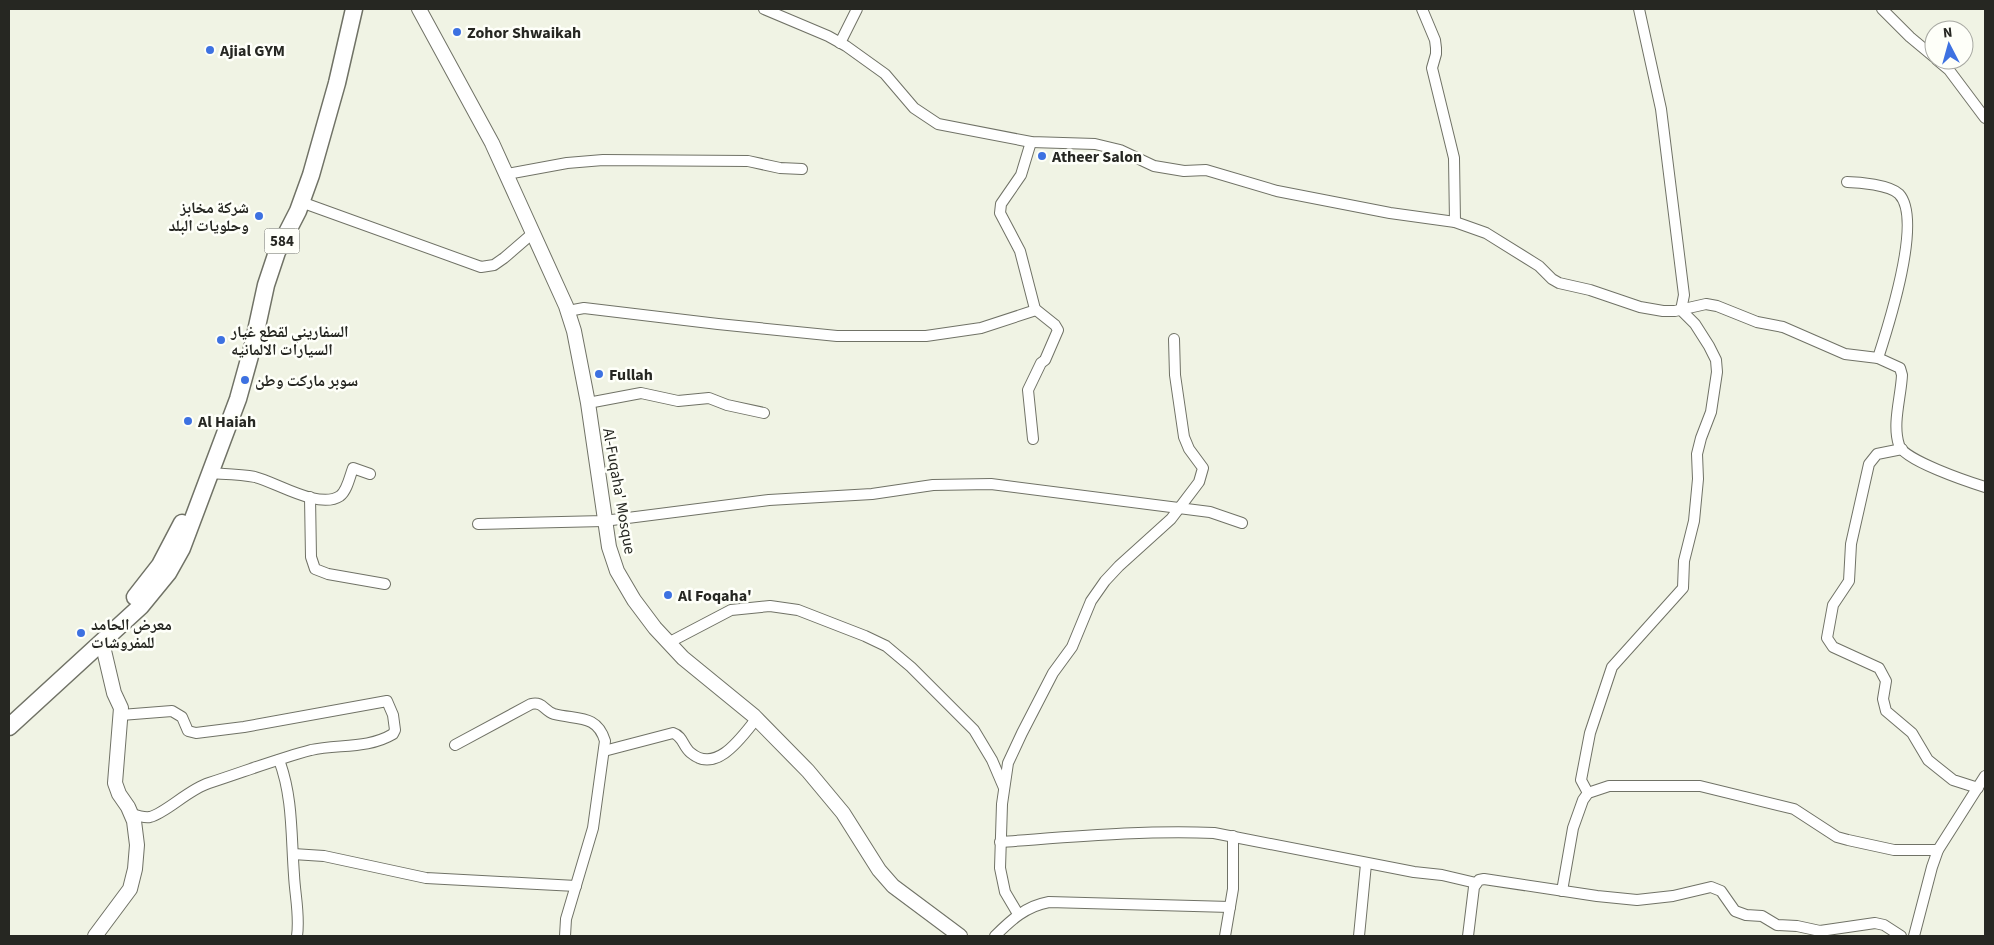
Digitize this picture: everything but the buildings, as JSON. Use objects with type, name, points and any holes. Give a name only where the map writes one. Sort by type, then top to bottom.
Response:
[{"type":"main road","name":"584","points":[[209,473],[238,399],[253,345],[266,286],[277,252],[301,202],[324,132],[354,9]]},
{"type":"main road","points":[[9,727],[141,606],[168,574],[182,548],[209,473]]},
{"type":"main road","points":[[9,712],[139,593],[160,566],[209,473]]},
{"type":"street","name":"Al-Fuqaha' Mosque","points":[[419,9],[492,143],[568,310],[588,402],[604,521],[609,547],[617,571],[634,600],[668,643],[683,658],[757,718],[808,771],[844,813],[878,870],[893,886],[960,936]]},
{"type":"street","points":[[764,9],[840,43],[885,74],[914,108],[938,124],[1031,142],[1095,144],[1120,150],[1154,166],[1184,171],[1206,170],[1286,193],[1390,213],[1455,222],[1486,233],[1539,266],[1552,279],[1559,282],[1640,307],[1663,311],[1681,310],[1706,304],[1717,306],[1757,322],[1783,327],[1845,354],[1878,358],[1900,368],[1902,375],[1897,420],[1899,447],[1906,454],[1927,465],[1985,487]]},
{"type":"street","points":[[840,43],[857,9]]},
{"type":"street","points":[[1422,9],[1435,40],[1436,54],[1432,68],[1454,158],[1455,222]]},
{"type":"street","points":[[1638,9],[1660,109],[1684,295],[1681,310]]},
{"type":"street","points":[[1882,9],[1924,49]]},
{"type":"street","points":[[1949,70],[1985,118]]},
{"type":"street","points":[[1031,142],[1020,175],[1003,202],[1000,213],[1018,246],[1036,310],[1055,326],[1058,332],[1045,360],[1041,363],[1029,387],[1033,439]]},
{"type":"street","points":[[507,174],[567,163],[603,160],[740,160],[780,168],[802,169]]},
{"type":"street","points":[[1847,182],[1868,184],[1896,192],[1902,199],[1906,212],[1905,246],[1901,275],[1878,358]]},
{"type":"street","points":[[301,202],[481,267],[494,265],[533,233]]},
{"type":"street","points":[[568,310],[584,308],[838,336],[926,336],[981,328],[1036,310]]},
{"type":"street","points":[[1588,793],[1581,780],[1590,733],[1612,667],[1683,588],[1684,560],[1694,521],[1698,479],[1697,454],[1701,438],[1712,412],[1717,366],[1714,356],[1700,331],[1681,310]]},
{"type":"street","points":[[1018,914],[1004,891],[1000,868],[1002,804],[1008,763],[1053,672],[1072,647],[1091,601],[1105,581],[1119,566],[1161,530],[1180,509],[1199,482],[1203,468],[1189,449],[1184,437],[1175,374],[1174,339]]},
{"type":"street","points":[[588,402],[642,393],[678,401],[709,398],[764,413]]},
{"type":"street","points":[[1902,449],[1877,454],[1869,464],[1851,544],[1849,581],[1833,605],[1828,638],[1833,648],[1872,664],[1882,671],[1886,681],[1883,699],[1886,711],[1912,733],[1928,760],[1953,780],[1978,788]]},
{"type":"street","points":[[209,473],[254,477],[310,497],[322,499],[338,497],[345,489],[353,468],[370,474]]},
{"type":"street","points":[[478,524],[604,521],[769,500],[872,494],[933,485],[991,484],[1210,512],[1242,523]]},
{"type":"street","points":[[310,497],[311,557],[315,569],[328,574],[385,584]]},
{"type":"street","points":[[668,643],[731,610],[770,606],[798,610],[865,636],[886,646],[911,667],[974,730],[992,760],[1004,788]]},
{"type":"street","points":[[95,936],[130,889],[136,845],[135,825],[132,814],[119,794],[115,783],[121,715],[120,703],[114,693],[102,642]]},
{"type":"street","points":[[121,715],[172,711],[182,717],[188,730],[196,733],[244,727],[387,701],[394,723],[394,731],[391,735],[366,744],[325,748],[279,760],[202,785],[153,816],[143,817],[132,814]]},
{"type":"street","points":[[455,745],[536,703],[544,706],[550,712],[575,717],[599,726],[605,741],[593,828],[566,919],[565,936]]},
{"type":"street","points":[[604,751],[673,733],[680,738],[695,756],[708,759],[722,755],[735,744],[757,718]]},
{"type":"street","points":[[279,760],[288,789],[299,919],[298,936]]},
{"type":"street","points":[[1914,936],[1938,850],[1947,833],[1985,776]]},
{"type":"street","points":[[1562,891],[1573,828],[1588,793],[1609,786],[1700,786],[1794,809],[1837,837],[1848,840],[1894,850],[1938,850]]},
{"type":"street","points":[[1000,842],[1182,832],[1214,833],[1366,864],[1442,875],[1476,883],[1484,879],[1637,900],[1673,896],[1711,887],[1721,891],[1735,911],[1746,915],[1762,916],[1777,925],[1797,926],[1820,931],[1875,923],[1884,925],[1901,936]]},
{"type":"street","points":[[1225,936],[1233,888],[1233,836]]},
{"type":"street","points":[[293,854],[324,856],[426,878],[576,886]]},
{"type":"street","points":[[1359,936],[1366,864]]},
{"type":"street","points":[[1468,936],[1476,883]]},
{"type":"street","points":[[995,936],[1018,914],[1033,906],[1049,902],[1230,907]]},
{"type":"place","name":"Zohor Shwaikah","points":[[457,32]]},
{"type":"place","name":"Ajial GYM","points":[[210,50]]},
{"type":"place","name":"Atheer Salon","points":[[1042,156]]},
{"type":"place","name":"شركة مخابز وحلويات البلد","points":[[259,216]]},
{"type":"place","name":"السفاريني لقطع غيار السيارات الالمانيه","points":[[221,340]]},
{"type":"place","name":"Fullah","points":[[599,374]]},
{"type":"place","name":"سوبر ماركت وطن","points":[[245,380]]},
{"type":"place","name":"Al Haiah","points":[[188,421]]},
{"type":"place","name":"Al Foqaha'","points":[[668,595]]},
{"type":"place","name":"معرض الحامد للمفروشات","points":[[81,633]]}]
